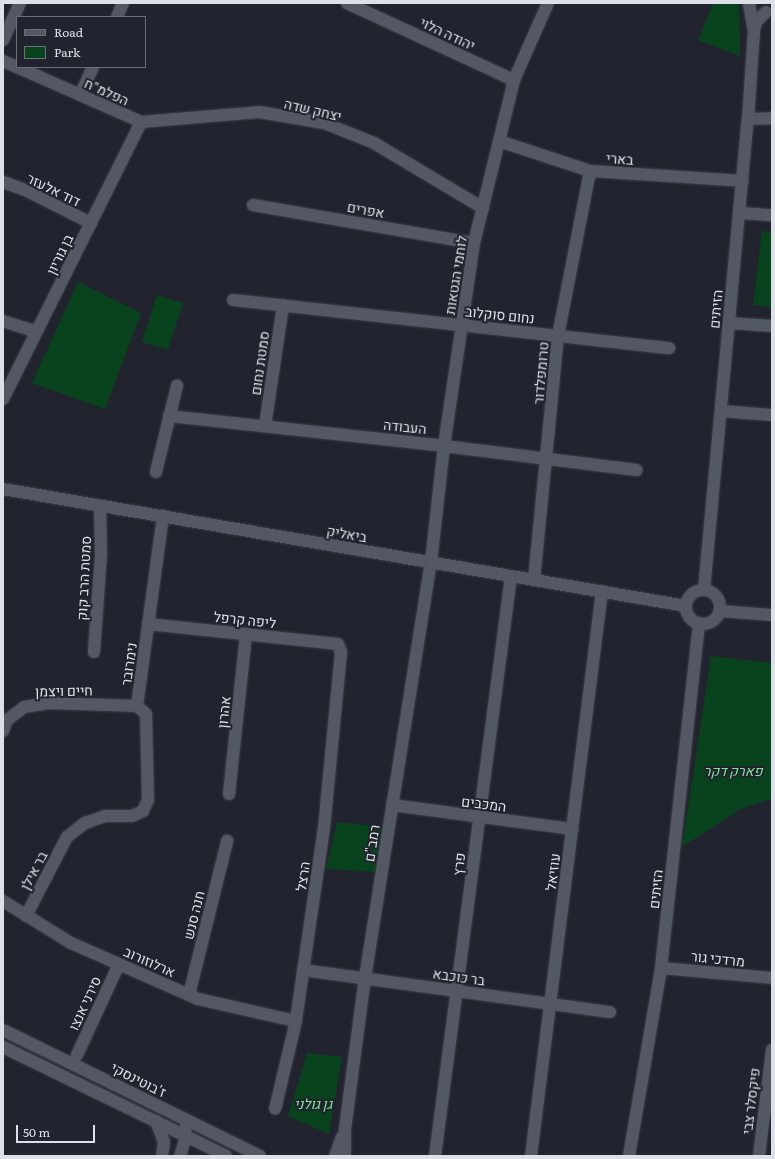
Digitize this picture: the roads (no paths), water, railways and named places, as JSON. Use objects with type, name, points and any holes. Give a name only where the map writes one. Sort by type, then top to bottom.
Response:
[{"type":"street","points":[[3,40],[20,3]]},
{"type":"street","points":[[117,16],[123,3]]},
{"type":"street","name":"יהודה הלוי","points":[[347,3],[514,80]]},
{"type":"street","name":"לוחמי הגטאות","points":[[430,562],[444,446],[474,243],[514,80],[548,3]]},
{"type":"street","name":"הזיתים","points":[[749,3],[754,32]]},
{"type":"street","points":[[754,3],[769,12]]},
{"type":"street","name":"הזיתים","points":[[704,590],[743,181],[754,32],[756,22],[769,12]]},
{"type":"street","name":"הפלמ\"ח","points":[[3,61],[16,67]]},
{"type":"street","name":"הפלמ\"ח","points":[[19,68],[141,122]]},
{"type":"street","points":[[80,95],[93,68]]},
{"type":"street","name":"יצחק שדה","points":[[141,122],[259,112],[324,124],[374,142],[483,208]]},
{"type":"street","points":[[748,120],[772,118]]},
{"type":"street","name":"בן גוריון","points":[[3,399],[141,122]]},
{"type":"street","name":"בארי","points":[[499,142],[590,171],[743,181]]},
{"type":"street","name":"טרומפלדור","points":[[534,580],[548,459],[558,336],[590,171]]},
{"type":"street","name":"דוד אלעזר","points":[[3,182],[25,190],[91,224]]},
{"type":"street","name":"אפרים","points":[[253,205],[474,243]]},
{"type":"street","points":[[740,213],[772,215]]},
{"type":"street","name":"נחום סוקלוב","points":[[233,300],[669,348]]},
{"type":"street","name":"סמטת נחום","points":[[265,426],[283,305]]},
{"type":"street","points":[[3,321],[36,332]]},
{"type":"street","points":[[729,323],[772,326]]},
{"type":"street","points":[[156,472],[177,386]]},
{"type":"street","points":[[721,411],[772,415]]},
{"type":"street","name":"העבודה","points":[[169,416],[444,446],[637,470]]},
{"type":"street","name":"ביאליק","points":[[3,489],[686,606]]},
{"type":"street","name":"סמטת הרב קוק","points":[[94,652],[101,554],[100,506]]},
{"type":"street","name":"נימרובר","points":[[67,837],[85,823],[105,816],[132,816],[143,811],[148,800],[146,714],[137,706],[163,516]]},
{"type":"street","name":"רמב\"ם","points":[[345,1156],[345,1129],[365,978],[430,562]]},
{"type":"street","name":"פרץ","points":[[436,1156],[511,576]]},
{"type":"street","points":[[704,590],[715,594],[719,599],[720,611],[714,620],[699,623],[689,617],[686,606],[694,592],[704,590]]},
{"type":"street","name":"עוזיאל","points":[[531,1156],[602,591]]},
{"type":"street","points":[[720,611],[772,615]]},
{"type":"street","name":"הזיתים","points":[[629,1156],[661,968],[699,623]]},
{"type":"street","name":"ליפה קרפל","points":[[148,624],[338,644]]},
{"type":"street","name":"אהרון","points":[[229,794],[246,634]]},
{"type":"street","name":"הרצל","points":[[275,1109],[296,1021],[324,828],[341,652],[338,644]]},
{"type":"street","name":"חיים ויצמן","points":[[3,731],[7,720],[24,707],[48,704],[137,706]]},
{"type":"street","name":"המכבים","points":[[392,805],[479,818],[572,829]]},
{"type":"street","name":"בר אילן","points":[[26,916],[67,837]]},
{"type":"street","name":"חנה סנש","points":[[189,995],[227,841]]},
{"type":"street","name":"ארלוזורוב","points":[[3,901],[71,943],[189,995],[296,1021]]},
{"type":"street","name":"סירני אנצו","points":[[77,1055],[119,964]]},
{"type":"street","name":"מרדכי גור","points":[[661,968],[772,978]]},
{"type":"street","name":"בר כוכבא","points":[[303,970],[610,1012]]},
{"type":"street","name":"ז'בוטינסקי","points":[[3,1030],[260,1156]]},
{"type":"street","points":[[3,1047],[226,1156]]},
{"type":"street","name":"פיקסלר צבי","points":[[759,1156],[772,1050]]},
{"type":"street","points":[[180,1156],[186,1136],[182,1117]]},
{"type":"street","points":[[156,1121],[164,1142],[162,1156]]},
{"type":"street","name":"רמב\"ם","points":[[335,1156],[345,1129]]},
{"type":"street","points":[[184,1156],[192,1150],[208,1147]]},
{"type":"park label","name":"פארק דקר","points":[[733,770]]},
{"type":"park label","name":"גן גולני","points":[[313,1103]]}]
